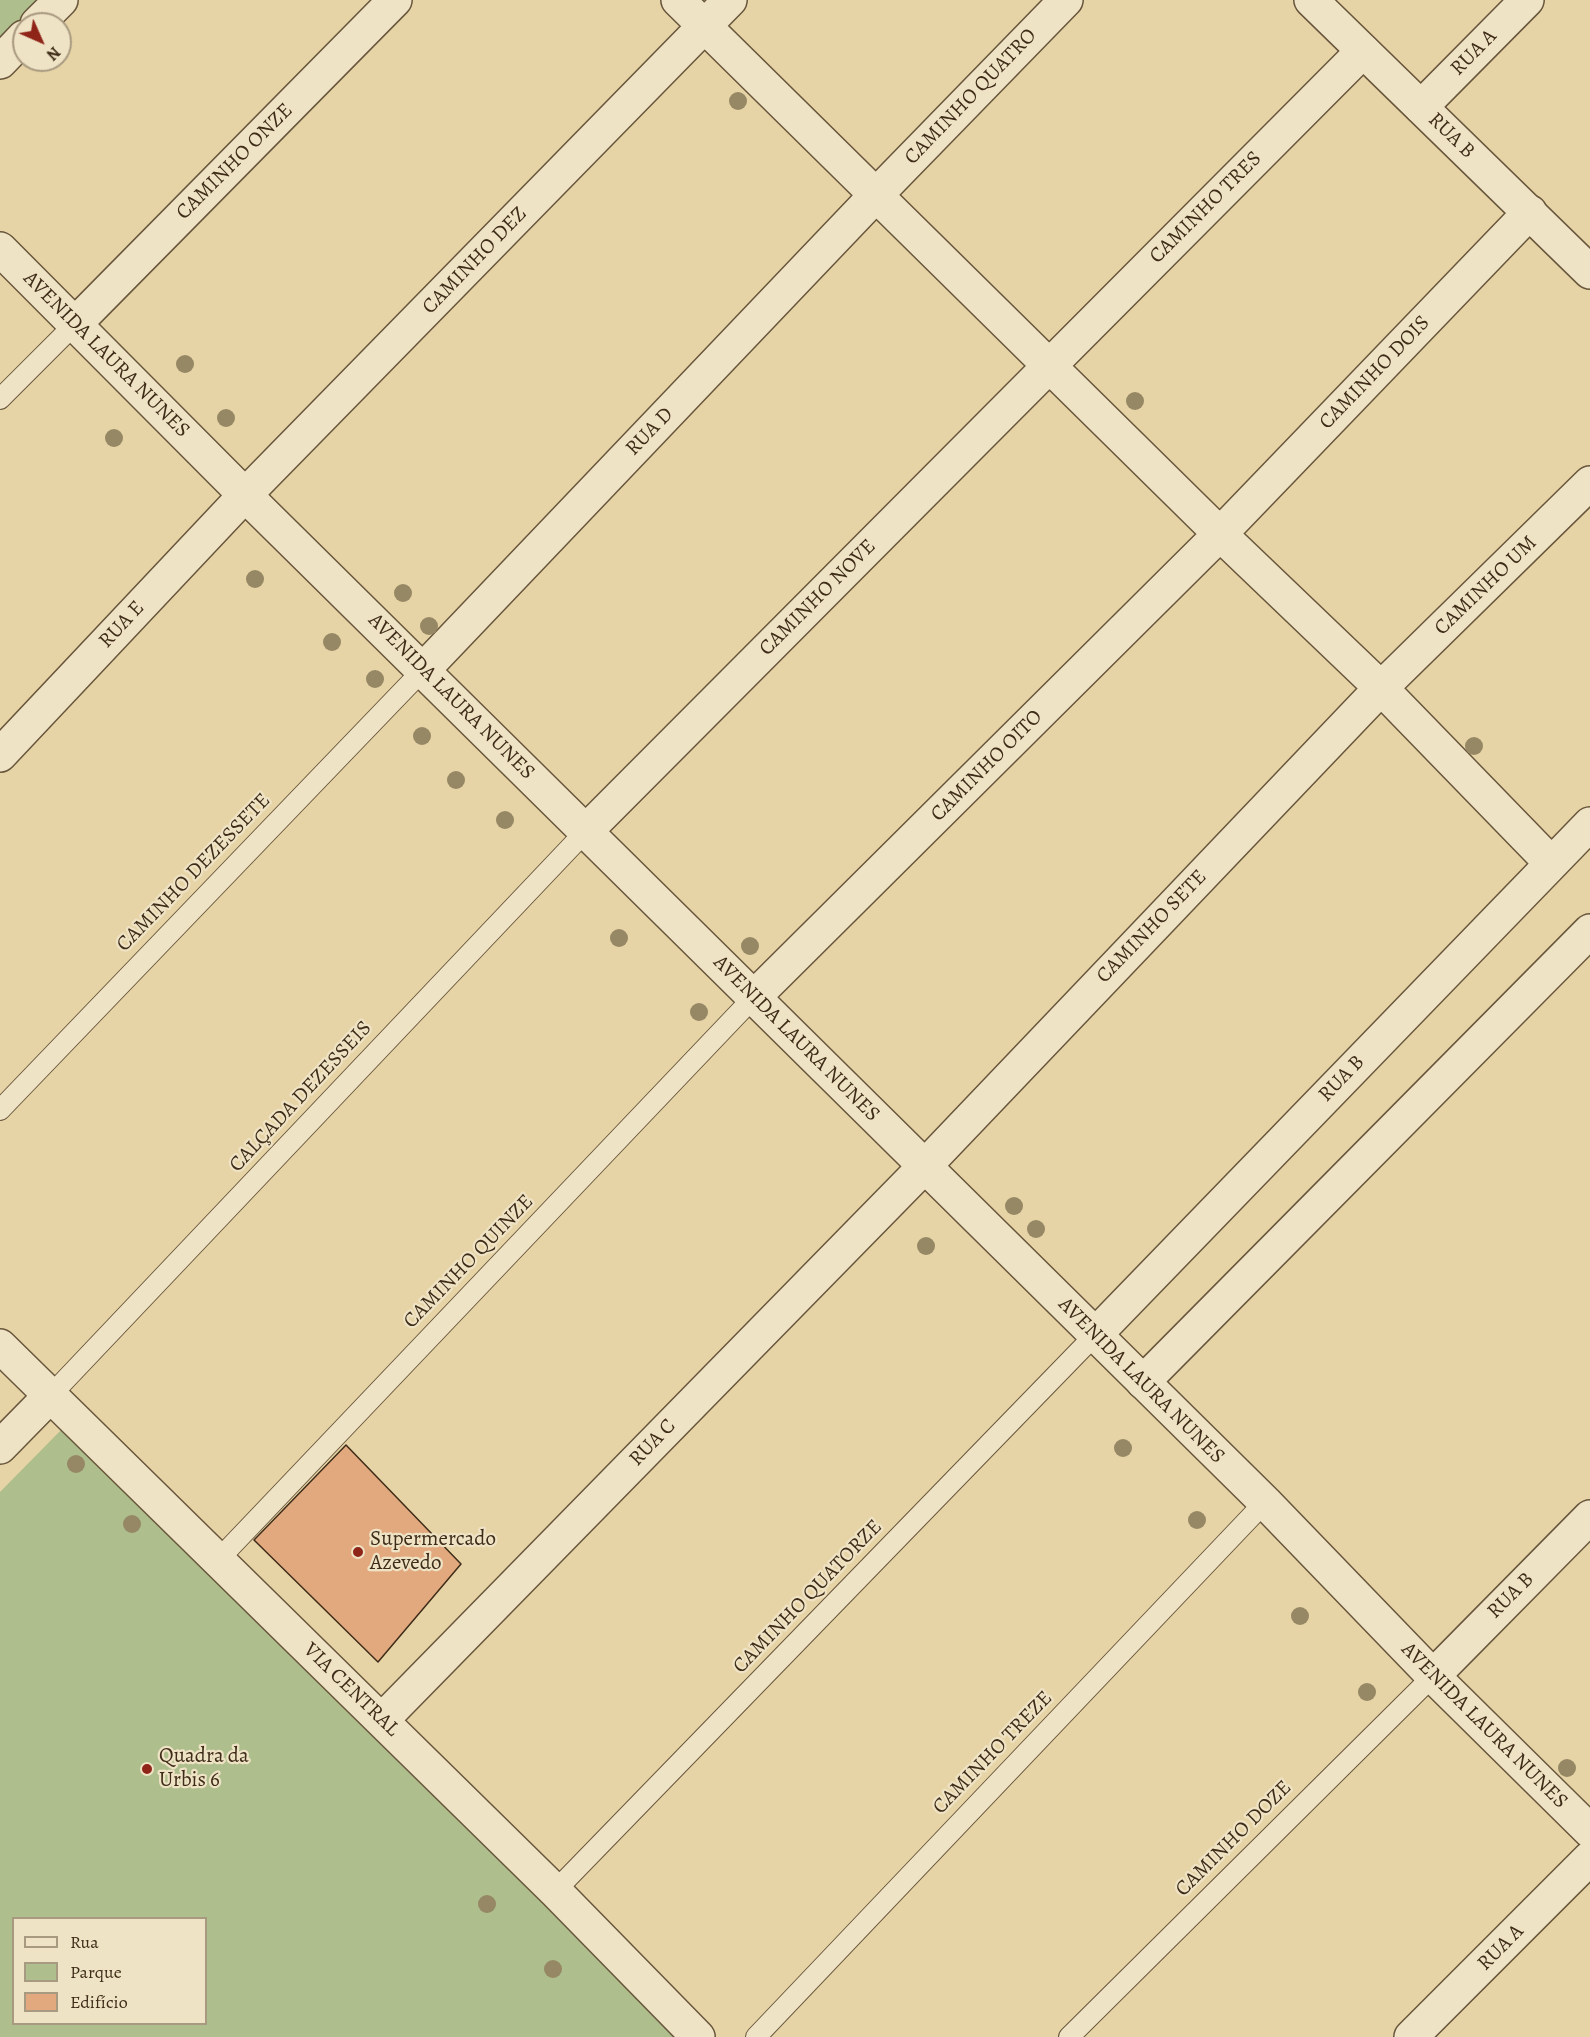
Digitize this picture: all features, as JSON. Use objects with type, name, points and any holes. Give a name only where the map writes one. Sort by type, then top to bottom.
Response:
[{"type":"street","points":[[49,12],[61,0]]},
{"type":"street","name":"CAMINHO ONZE","points":[[75,324],[395,0]]},
{"type":"street","points":[[678,0],[1220,534],[1381,688],[1551,863]]},
{"type":"street","name":"CAMINHO DEZ","points":[[245,495],[730,0]]},
{"type":"street","name":"CAMINHO QUATRO","points":[[877,194],[1066,0]]},
{"type":"street","name":"RUA B","points":[[1311,0],[1590,272]]},
{"type":"street","name":"RUA A","points":[[1421,107],[1527,0]]},
{"type":"street","points":[[0,62],[12,50]]},
{"type":"street","name":"CAMINHO TRES","points":[[1050,365],[1363,51]]},
{"type":"street","name":"RUA D","points":[[423,670],[877,194]]},
{"type":"street","name":"CAMINHO DOIS","points":[[1220,534],[1530,212]]},
{"type":"street","name":"AVENIDA LAURA NUNES","points":[[0,249],[245,495],[1265,1502],[1433,1676],[1590,1832]]},
{"type":"street","name":"CAMINHO NOVE","points":[[586,831],[1050,365]]},
{"type":"street","name":"CAMINHO UM","points":[[1381,688],[1590,483]]},
{"type":"street","name":"RUA E","points":[[0,755],[245,495]]},
{"type":"street","name":"CAMINHO OITO","points":[[754,997],[1220,534]]},
{"type":"street","name":"CAMINHO SETE","points":[[924,1167],[1381,688]]},
{"type":"street","name":"RUA B","points":[[1095,1335],[1590,824]]},
{"type":"street","points":[[1143,1382],[1590,931]]},
{"type":"street","name":"RUA C","points":[[382,1720],[924,1167]]},
{"type":"street","name":"VIA CENTRAL","points":[[0,1346],[555,1891],[698,2037]]},
{"type":"street","points":[[0,1447],[50,1396]]},
{"type":"street","name":"RUA B","points":[[1433,1676],[1590,1516]]},
{"type":"street","name":"RUA A","points":[[1411,2037],[1590,1858]]},
{"type":"lane","points":[[0,399],[75,324]]},
{"type":"lane","name":"CAMINHO DEZESSETE","points":[[0,1110],[423,670]]},
{"type":"lane","name":"CALÇADA DEZESSEIS","points":[[50,1396],[586,831]]},
{"type":"lane","name":"CAMINHO QUINZE","points":[[218,1560],[754,997]]},
{"type":"lane","name":"CAMINHO QUATORZE","points":[[555,1891],[1095,1335]]},
{"type":"lane","name":"CAMINHO TREZE","points":[[756,2037],[1265,1502]]},
{"type":"lane","name":"CAMINHO DOZE","points":[[1069,2037],[1433,1676]]},
{"type":"green space","points":[[0,0],[44,0],[32,12],[12,12],[12,33],[0,45]]},
{"type":"green space","points":[[64,1427],[687,2037],[0,2037],[0,1492]]},
{"type":"building","name":"Supermercado Azevedo","points":[[346,1445],[461,1564],[378,1662],[254,1540]]},
{"type":"place","name":"Supermercado Azevedo","points":[[358,1552]]},
{"type":"place","name":"Quadra da Urbis 6","points":[[147,1769]]}]
